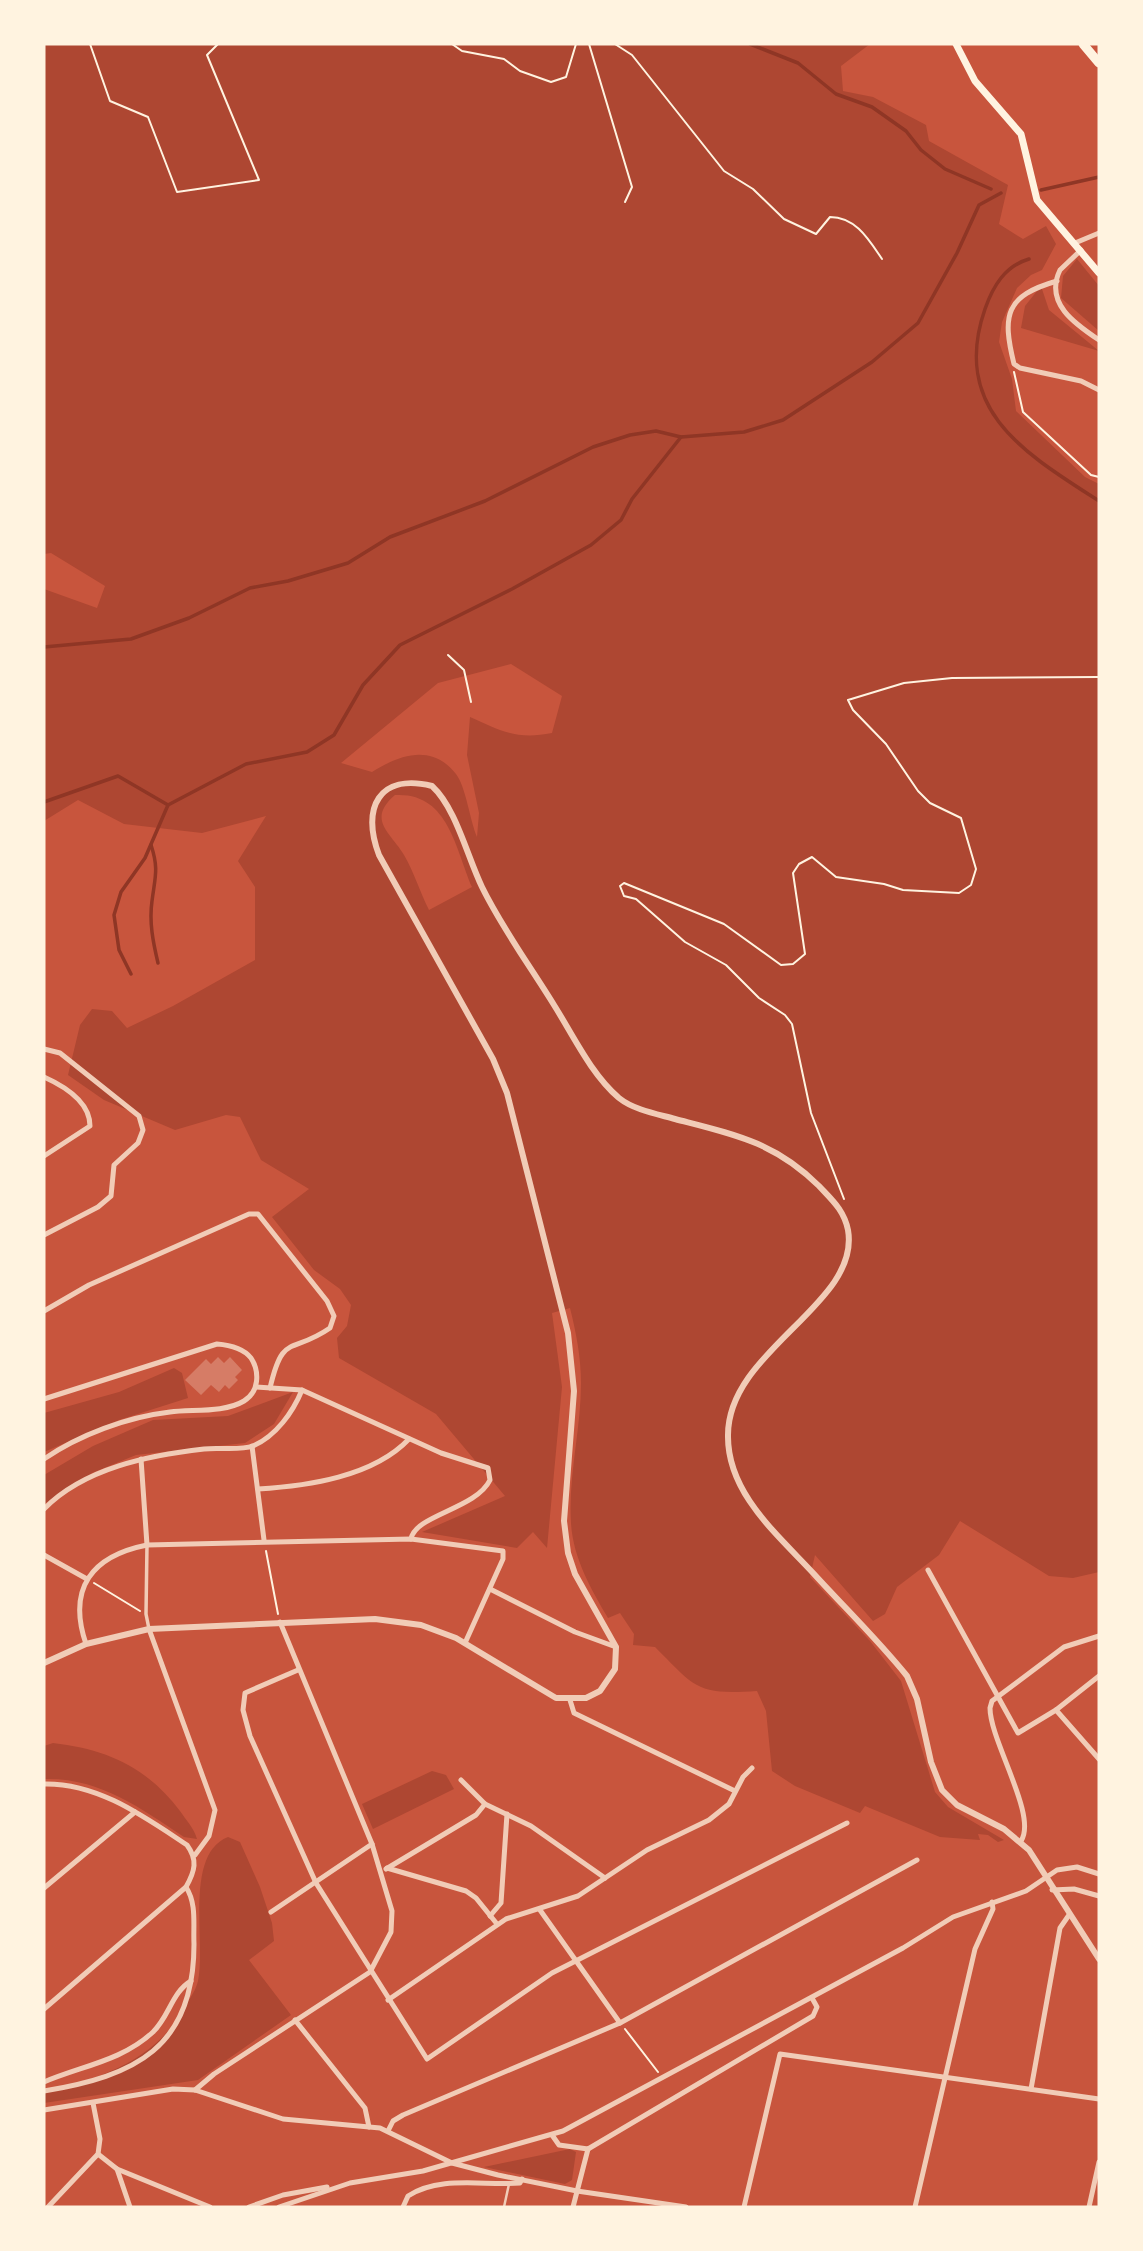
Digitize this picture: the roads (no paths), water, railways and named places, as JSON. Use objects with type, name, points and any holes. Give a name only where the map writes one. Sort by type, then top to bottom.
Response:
[{"type":"highway","points":[[1083,44],[1099,63]]},
{"type":"main road","points":[[956,44],[975,81],[1021,134],[1037,200],[1099,273]]},
{"type":"street","points":[[1075,243],[1099,233]]},
{"type":"street","points":[[1081,250],[1060,270],[1057,297],[1068,317],[1099,340]]},
{"type":"street","points":[[1057,281],[1024,294],[1010,311],[1006,332],[1014,364],[1020,368],[1081,381],[1099,390]]},
{"type":"street","points":[[44,1663],[86,1644],[149,1629],[280,1622],[401,1621],[421,1625],[465,1643],[546,1693],[570,1700],[586,1698],[600,1692],[615,1670],[616,1647],[575,1574],[568,1553],[564,1521],[574,1391],[572,1359],[512,1110],[493,1059],[379,855],[372,833],[372,816],[376,801],[382,793],[397,784],[419,783],[432,786],[442,795],[492,905],[587,1056],[622,1101],[747,1138],[771,1148],[799,1167],[844,1214],[849,1247],[845,1265],[830,1288],[751,1373],[731,1414],[727,1437],[730,1457],[747,1497],[779,1539],[907,1676],[917,1699],[931,1762],[942,1790],[957,1805],[1004,1829],[1021,1841],[1099,1959]]},
{"type":"street","points":[[44,1049],[60,1053],[139,1116],[144,1130],[138,1143],[114,1165],[111,1196],[98,1207],[44,1235]]},
{"type":"street","points":[[44,1077],[70,1091],[80,1101],[90,1118],[90,1126],[44,1156]]},
{"type":"street","points":[[44,1311],[89,1285],[249,1214],[258,1214],[327,1301],[334,1317],[330,1328],[324,1333],[282,1351],[275,1362],[270,1388]]},
{"type":"street","points":[[44,1399],[217,1344],[237,1348],[249,1356],[256,1368],[256,1387],[245,1401],[233,1405],[148,1415],[85,1437],[44,1459]]},
{"type":"street","points":[[256,1387],[302,1390],[440,1453],[483,1465],[491,1471],[487,1486],[463,1505],[420,1525],[412,1533],[411,1539]]},
{"type":"street","points":[[44,1509],[66,1491],[141,1459],[206,1449],[252,1446],[285,1419],[302,1390]]},
{"type":"street","points":[[258,1489],[297,1485],[348,1473],[399,1450],[409,1439]]},
{"type":"street","points":[[252,1446],[264,1540]]},
{"type":"street","points":[[44,2009],[186,1886],[194,1874],[195,1856],[209,1836],[215,1810],[149,1629],[146,1614],[147,1545],[141,1459]]},
{"type":"street","points":[[86,1644],[79,1619],[83,1589],[99,1564],[115,1553],[147,1545],[264,1540],[411,1539],[503,1550],[503,1559],[465,1643]]},
{"type":"street","points":[[44,1555],[87,1579]]},
{"type":"street","points":[[928,1570],[1018,1733],[1056,1710],[1099,1676]]},
{"type":"street","points":[[490,1589],[575,1632],[616,1647]]},
{"type":"street","points":[[195,2090],[295,2020],[370,1972],[387,1944],[393,1920],[372,1844],[280,1622]]},
{"type":"street","points":[[1021,1841],[1026,1829],[1024,1816],[990,1716],[992,1701],[1064,1647],[1099,1636]]},
{"type":"street","points":[[298,1670],[246,1693],[243,1710],[263,1768],[316,1883],[387,2000],[427,2059],[535,1983],[847,1823]]},
{"type":"street","points":[[570,1700],[574,1713],[736,1791]]},
{"type":"street","points":[[1056,1710],[1099,1759]]},
{"type":"street","points":[[387,2000],[497,1924],[516,1915],[540,1910],[578,1896],[647,1850],[709,1820],[729,1804],[752,1768]]},
{"type":"street","points":[[461,1780],[485,1804],[555,1842],[605,1878]]},
{"type":"street","points":[[45,1786],[81,1787],[135,1812],[187,1845],[195,1856]]},
{"type":"street","points":[[380,1871],[476,1815],[485,1804]]},
{"type":"street","points":[[44,1888],[135,1812]]},
{"type":"street","points":[[490,1916],[501,1903],[507,1814]]},
{"type":"street","points":[[271,1912],[372,1844]]},
{"type":"street","points":[[388,2131],[393,2122],[402,2115],[620,2023],[917,1860]]},
{"type":"street","points":[[249,2207],[283,2195],[452,2163],[552,2135],[812,1998],[953,1917],[1026,1891],[1065,1868],[1077,1867],[1099,1874]]},
{"type":"street","points":[[387,1868],[466,1891],[497,1924]]},
{"type":"street","points":[[44,2091],[108,2078],[138,2064],[160,2044],[177,2021],[188,2001],[191,1981],[194,1927],[192,1901],[186,1886]]},
{"type":"street","points":[[1052,1890],[1074,1889],[1099,1896]]},
{"type":"street","points":[[915,2207],[975,1949],[993,1909],[992,1902]]},
{"type":"street","points":[[540,1910],[574,1962],[620,2023]]},
{"type":"street","points":[[1031,2089],[1060,1928],[1069,1915]]},
{"type":"street","points":[[44,2082],[111,2058],[140,2043],[163,2019],[181,1987],[191,1981]]},
{"type":"street","points":[[552,2135],[559,2144],[588,2149],[813,2016],[817,2007],[812,1998]]},
{"type":"street","points":[[295,2020],[365,2108],[369,2127]]},
{"type":"street","points":[[744,2207],[780,2054],[1099,2099]]},
{"type":"street","points":[[44,2110],[173,2089],[195,2090],[283,2119],[388,2131],[452,2163],[577,2191],[686,2207]]},
{"type":"street","points":[[48,2207],[98,2154],[100,2139],[93,2103]]},
{"type":"street","points":[[573,2207],[588,2149]]},
{"type":"street","points":[[98,2154],[117,2169],[210,2207]]},
{"type":"street","points":[[1089,2207],[1099,2162]]},
{"type":"street","points":[[117,2169],[130,2207]]},
{"type":"street","points":[[402,2207],[408,2196],[422,2189],[477,2182],[520,2183],[522,2179]]},
{"type":"street","points":[[279,2207],[350,2183]]},
{"type":"lane","points":[[504,2207],[509,2183]]},
{"type":"waterway","points":[[750,44],[798,63],[836,94],[872,107],[906,131],[921,150],[945,169],[991,189]]},
{"type":"waterway","points":[[1041,190],[1099,177]]},
{"type":"waterway","points":[[44,647],[131,639],[189,618],[250,588],[288,581],[348,563],[390,537],[485,501],[593,447],[630,435],[656,431],[681,437],[744,432],[783,420],[872,362],[918,323],[957,253],[979,205],[1001,193]]},
{"type":"waterway","points":[[1029,259],[1013,267],[1001,278],[988,301],[977,344],[978,375],[986,402],[1002,425],[1022,446],[1099,501]]},
{"type":"waterway","points":[[131,974],[119,950],[114,915],[121,892],[145,858],[168,805],[246,764],[307,752],[334,735],[363,685],[400,645],[512,589],[591,545],[621,520],[632,499],[681,437]]},
{"type":"waterway","points":[[44,802],[118,776],[168,805]]},
{"type":"waterway","points":[[151,845],[156,867],[151,924],[158,963]]}]
